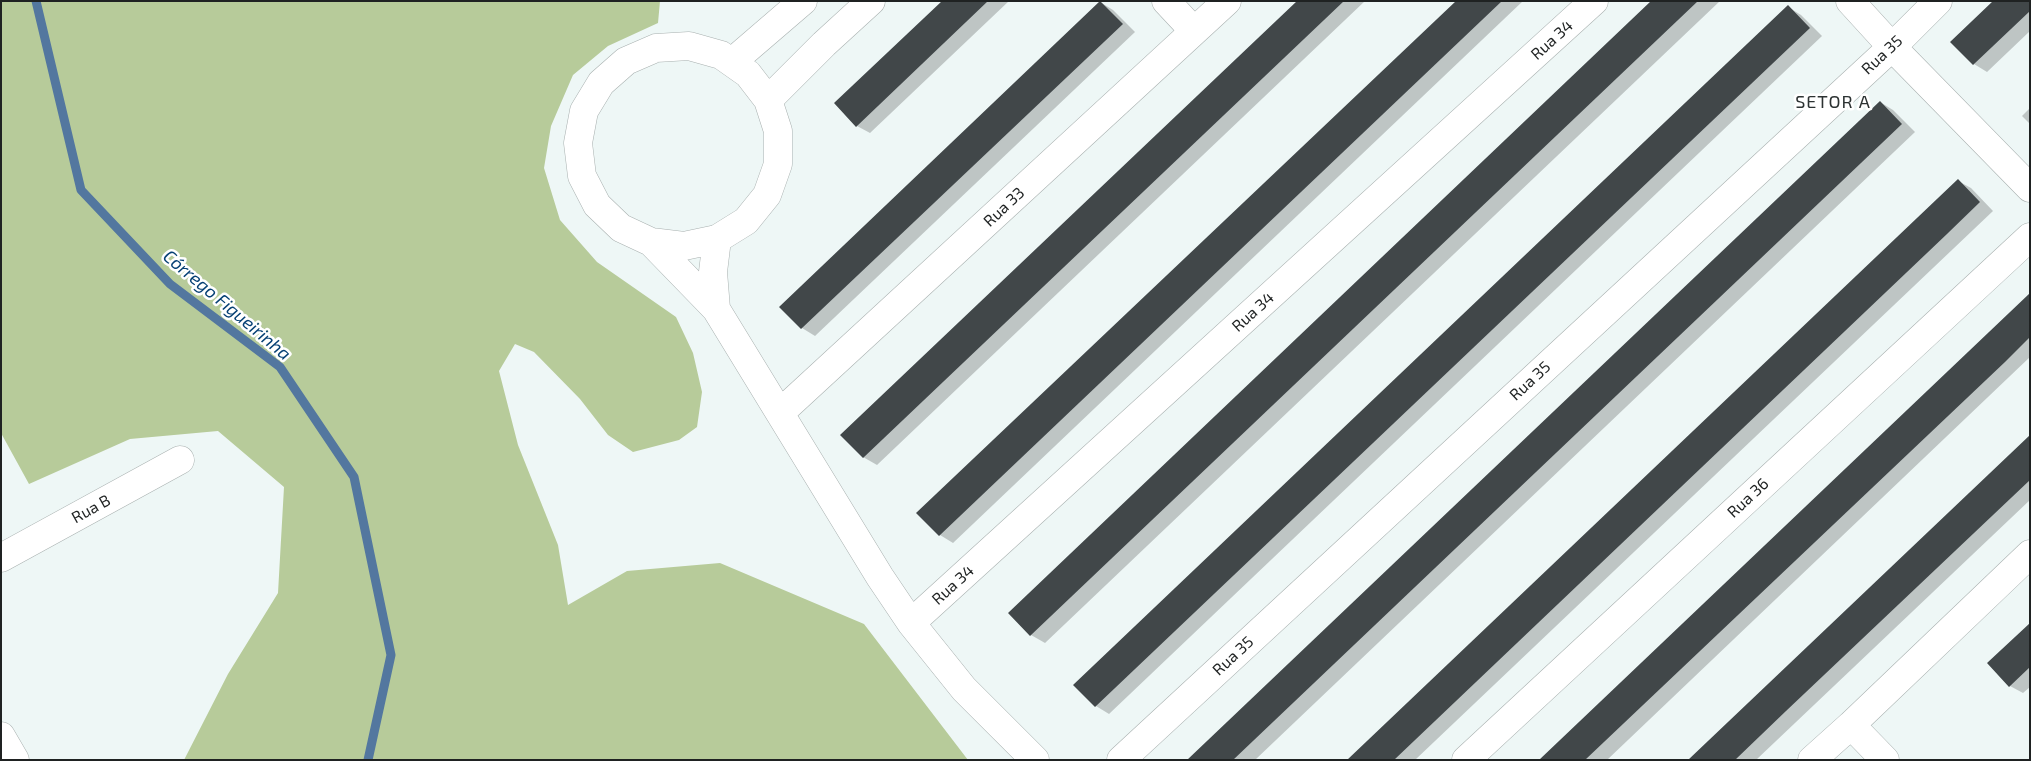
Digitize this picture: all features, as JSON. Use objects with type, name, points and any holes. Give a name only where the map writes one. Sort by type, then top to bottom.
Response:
[{"type":"street","points":[[732,62],[803,1]]},
{"type":"street","points":[[768,100],[824,44],[871,1]]},
{"type":"street","points":[[1166,1],[1194,31]]},
{"type":"street","name":"Rua 33","points":[[781,412],[1227,1]]},
{"type":"street","name":"Rua 34","points":[[911,623],[1594,1]]},
{"type":"street","points":[[1850,1],[1892,47],[2030,188]]},
{"type":"street","name":"Rua 35","points":[[1121,760],[1892,47],[1938,1]]},
{"type":"street","points":[[689,46],[721,55],[732,62],[748,74],[768,100],[778,131],[778,164],[767,195],[746,221],[717,239],[684,246],[651,242],[621,228],[597,206],[582,176],[578,143],[584,112],[601,83],[626,61],[656,48],[689,46]]},
{"type":"street","name":"Rua 36","points":[[1466,760],[2030,237]]},
{"type":"street","points":[[716,309],[713,272],[717,239]]},
{"type":"street","points":[[651,242],[689,279],[716,309],[781,412],[880,577],[911,623],[964,689],[1035,760]]},
{"type":"street","name":"Rua B","points":[[1,558],[180,460]]},
{"type":"street","points":[[1812,760],[2030,554]]},
{"type":"street","points":[[1850,726],[1885,760]]},
{"type":"street","points":[[1,736],[15,760]]},
{"type":"green space","points":[[1,1],[660,1],[658,23],[608,46],[573,75],[551,126],[544,168],[560,220],[597,262],[676,317],[693,353],[702,392],[697,427],[679,440],[633,452],[608,435],[580,399],[534,352],[515,344],[499,371],[518,445],[558,545],[568,605],[627,571],[720,563],[864,624],[968,760],[184,760],[228,674],[278,593],[284,487],[218,431],[130,439],[29,484],[1,433]]},
{"type":"building","points":[[942,1],[988,1],[856,127],[834,103]]},
{"type":"building","points":[[1100,1],[1123,24],[801,329],[779,307]]},
{"type":"building","points":[[1297,1],[1344,1],[863,458],[840,435]]},
{"type":"building","points":[[1456,1],[1502,1],[939,536],[916,513]]},
{"type":"building","points":[[1651,1],[1698,1],[1030,636],[1008,613]]},
{"type":"building","points":[[1993,1],[2030,1],[2030,11],[1973,65],[1950,42]]},
{"type":"building","points":[[1788,5],[1810,28],[1095,707],[1073,685]]},
{"type":"building","points":[[1880,101],[1902,124],[1738,280],[1233,760],[1187,760]]},
{"type":"building","points":[[1958,179],[1980,202],[1394,760],[1347,760]]},
{"type":"building","points":[[2030,293],[2030,337],[2005,362],[1585,760],[1539,760]]},
{"type":"building","points":[[2030,435],[2030,480],[1735,760],[1688,760]]},
{"type":"building","points":[[2030,623],[2030,667],[2009,687],[1987,663]]},
{"type":"waterway","name":"Córrego Figueirinha","points":[[36,1],[81,190],[170,284],[280,367],[354,477],[391,655],[368,760]]},
{"type":"district","name":"SETOR A","points":[[1833,102]]}]
